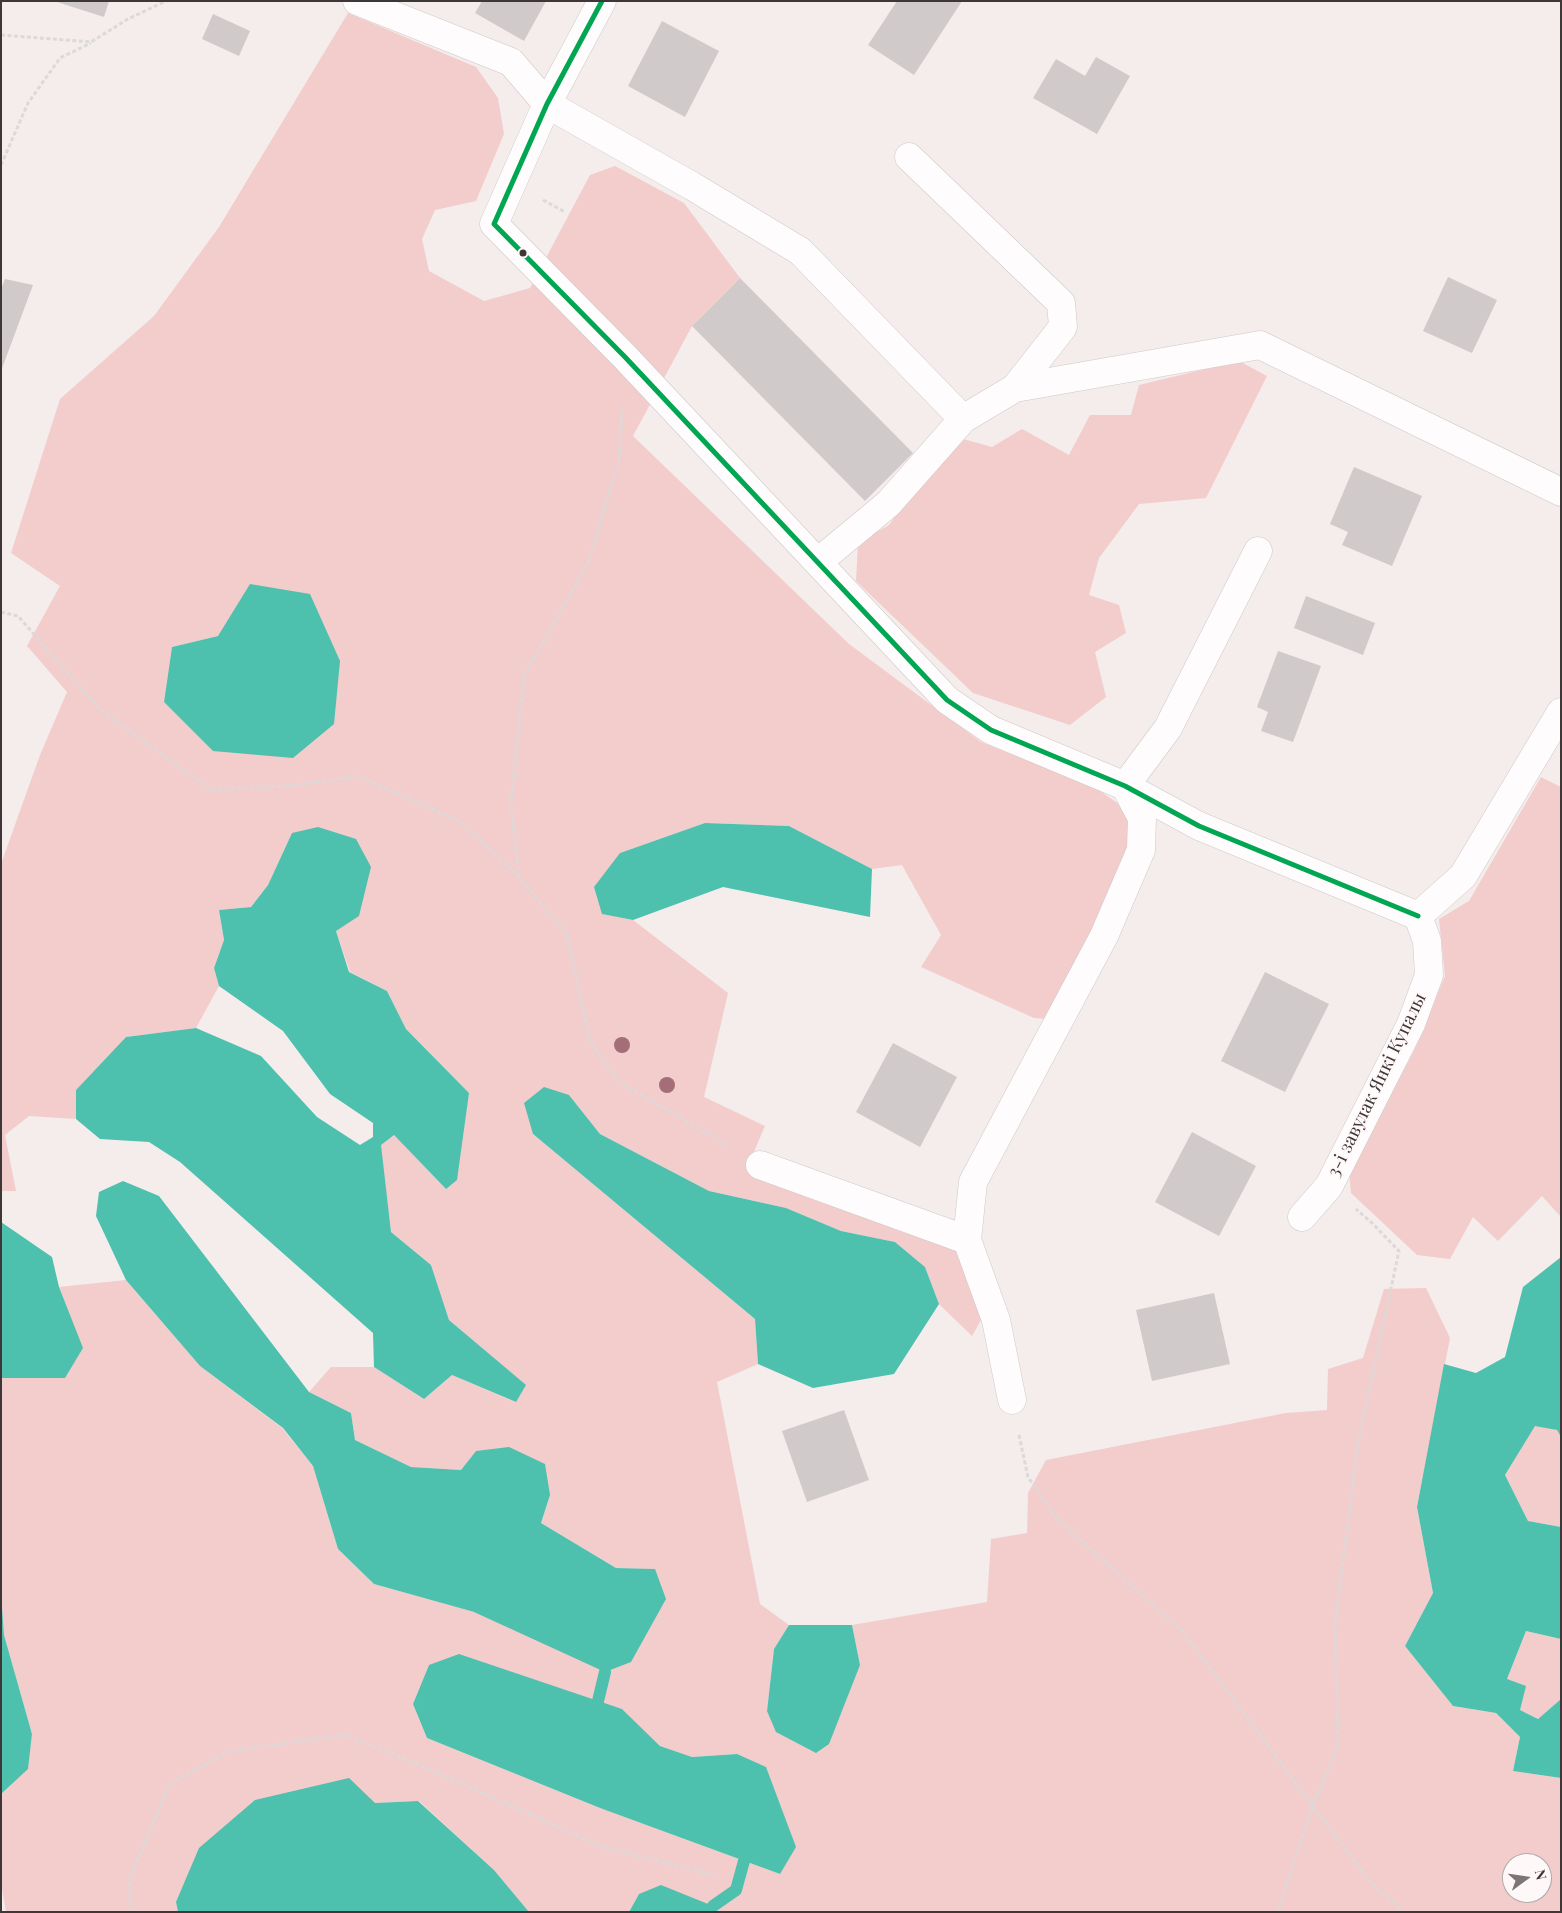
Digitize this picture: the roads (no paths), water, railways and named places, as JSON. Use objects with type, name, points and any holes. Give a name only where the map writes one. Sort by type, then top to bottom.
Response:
[{"type":"street","points":[[358,1],[511,62],[547,104],[692,186],[800,251],[963,420]]},
{"type":"street","points":[[602,1],[547,104],[494,224],[625,358],[947,700],[991,730],[1125,786],[1199,826],[1418,916],[1463,876],[1561,712]]},
{"type":"street","points":[[818,562],[888,504],[963,420],[1015,388],[1063,327],[1061,304],[909,157]]},
{"type":"street","points":[[1015,388],[1260,345],[1561,492]]},
{"type":"street","points":[[1125,786],[1168,728],[1258,551]]},
{"type":"street","points":[[1012,1400],[996,1320],[967,1240],[973,1182],[1104,936],[1141,850],[1142,818],[1125,786]]},
{"type":"street","name":"3-і завулак Янкі Купалы","points":[[1302,1217],[1329,1186],[1411,1024],[1430,975],[1427,941],[1418,916]]},
{"type":"street","points":[[760,1164],[967,1240]]},
{"type":"waterway","points":[[598,1701],[605,1672]]},
{"type":"waterway","points":[[713,1906],[736,1890],[744,1861]]}]
